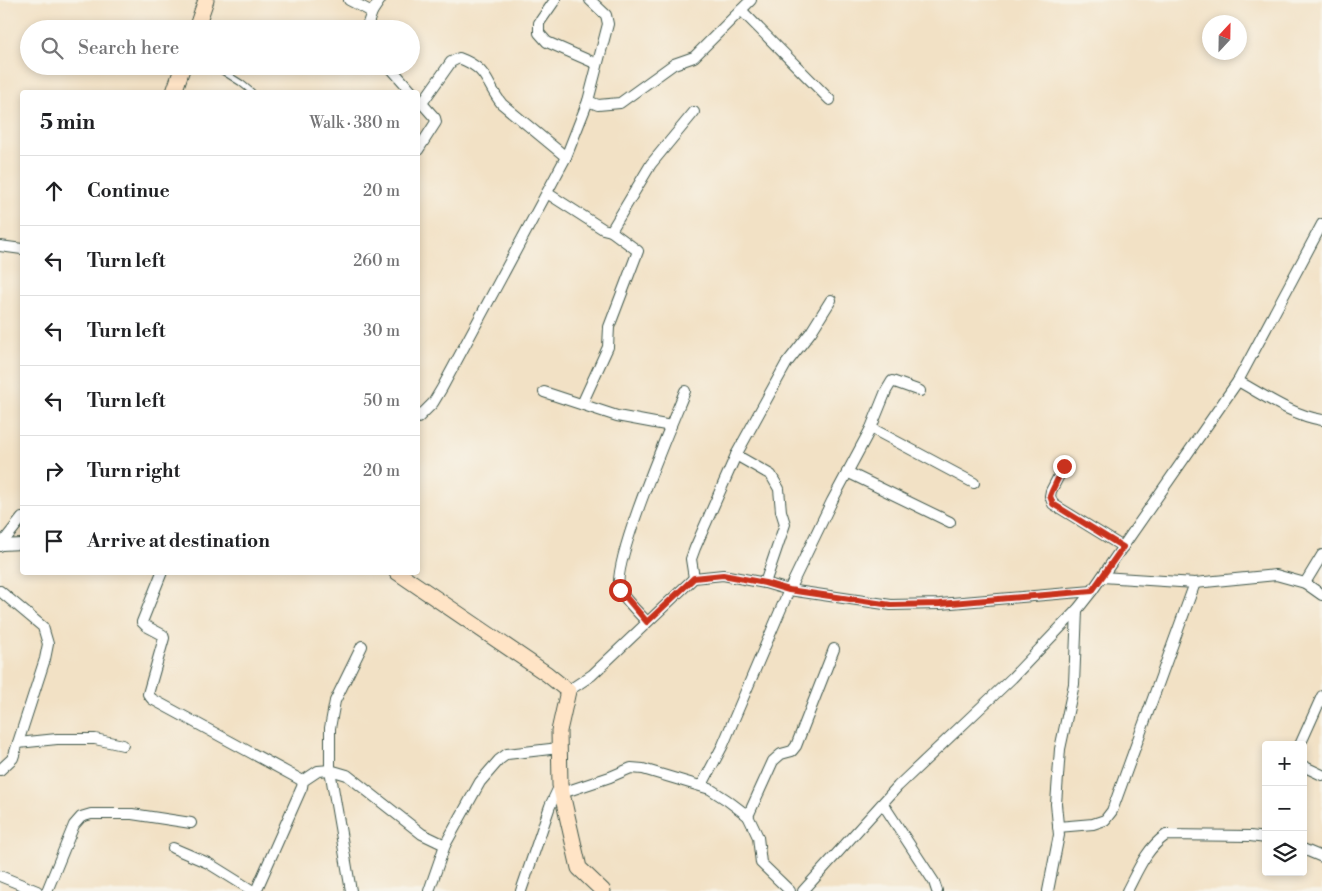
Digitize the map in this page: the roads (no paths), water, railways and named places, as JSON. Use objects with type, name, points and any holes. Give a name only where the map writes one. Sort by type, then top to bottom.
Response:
[{"type":"street","points":[[199,20],[206,0]]},
{"type":"street","points":[[349,0],[372,12]]},
{"type":"street","points":[[369,20],[380,0]]},
{"type":"street","points":[[555,0],[539,23],[539,33],[547,42],[597,64]]},
{"type":"street","points":[[420,416],[433,403],[442,388],[566,157],[588,100],[608,24],[606,15],[590,0]]},
{"type":"street","points":[[588,100],[598,105],[620,103],[629,98],[674,64],[694,57],[751,0]]},
{"type":"street","points":[[741,10],[830,100]]},
{"type":"street","points":[[420,147],[436,122],[435,118],[420,101],[451,62],[459,58],[485,74],[502,104],[566,157]]},
{"type":"street","points":[[175,90],[180,75]]},
{"type":"street","points":[[397,75],[410,90]]},
{"type":"street","points":[[611,231],[651,164],[694,112]]},
{"type":"street","points":[[547,193],[603,229],[611,231],[638,251],[609,327],[608,347],[582,404]]},
{"type":"street","points":[[803,891],[906,780],[1012,678],[1077,610],[1092,591],[1238,381],[1322,224]]},
{"type":"street","points":[[0,246],[20,249]]},
{"type":"street","points":[[694,578],[691,559],[693,553],[736,455],[786,364],[811,332],[831,300]]},
{"type":"street","points":[[702,785],[723,745],[789,590],[847,472],[871,428],[886,391],[892,381],[920,391]]},
{"type":"street","points":[[1238,381],[1289,409],[1322,420]]},
{"type":"street","points":[[647,622],[620,590],[619,573],[634,519],[685,391]]},
{"type":"street","points":[[544,392],[618,416],[671,426]]},
{"type":"street","points":[[871,428],[974,483]]},
{"type":"street","points":[[736,455],[771,475],[779,489],[784,524],[765,583]]},
{"type":"street","points":[[1064,466],[1050,496],[1053,504],[1123,547]]},
{"type":"street","points":[[847,472],[950,522]]},
{"type":"street","points":[[0,546],[20,521]]},
{"type":"street","points":[[0,546],[20,544]]},
{"type":"street","points":[[1305,583],[1322,555]]},
{"type":"street","points":[[161,575],[142,622],[163,635],[164,638],[148,694],[152,699],[303,780]]},
{"type":"street","points":[[401,575],[547,674],[568,691]]},
{"type":"street","points":[[603,891],[579,868],[561,789],[559,731],[568,691],[592,675],[694,578],[723,575],[765,583],[789,590],[891,605],[940,604],[1092,591]]},
{"type":"street","points":[[1102,578],[1195,583],[1276,576],[1305,583],[1322,595]]},
{"type":"street","points":[[1058,827],[1093,824],[1105,820],[1112,811],[1195,583]]},
{"type":"street","points":[[0,591],[43,626],[48,644],[45,659],[13,758],[0,770]]},
{"type":"street","points":[[1048,891],[1059,835],[1056,804],[1060,750],[1074,684],[1077,610]]},
{"type":"street","points":[[350,891],[330,770],[330,728],[335,701],[362,646]]},
{"type":"street","points":[[748,816],[773,761],[780,754],[792,751],[796,746],[834,649]]},
{"type":"street","points":[[1302,741],[1322,696]]},
{"type":"street","points":[[18,743],[57,739],[95,739],[123,745]]},
{"type":"street","points":[[429,891],[445,845],[480,782],[499,760],[507,754],[559,748]]},
{"type":"street","points":[[521,891],[550,806],[561,789],[610,777],[631,768],[643,769],[702,785],[727,800],[748,816],[758,837],[761,863],[790,891]]},
{"type":"street","points":[[1307,768],[1322,775]]},
{"type":"street","points":[[303,780],[318,771],[330,770],[347,775],[422,834],[445,845]]},
{"type":"street","points":[[173,848],[208,863],[254,891],[302,787],[303,780]]},
{"type":"street","points":[[883,804],[934,882],[937,891]]},
{"type":"street","points":[[47,891],[74,825],[81,817],[91,814],[132,814],[191,824]]},
{"type":"street","points":[[1128,891],[1146,854],[1157,841],[1166,835],[1262,838]]},
{"type":"street","points":[[1307,851],[1322,857]]},
{"type":"street","points":[[0,876],[31,890]]},
{"type":"lane","points":[[229,75],[250,90]]}]
